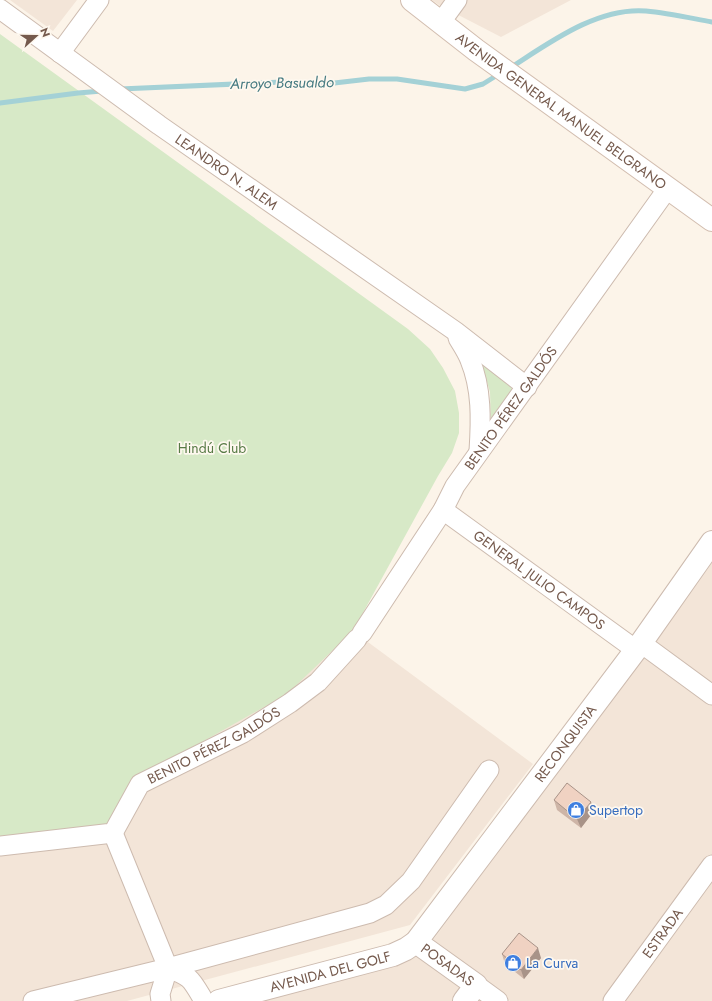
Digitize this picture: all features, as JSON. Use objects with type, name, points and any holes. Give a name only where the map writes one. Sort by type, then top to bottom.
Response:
[{"type":"street","points":[[60,53],[99,0]]},
{"type":"street","name":"AVENIDA GENERAL MANUEL BELGRANO","points":[[412,0],[476,50],[712,220]]},
{"type":"street","points":[[441,22],[457,0]]},
{"type":"street","name":"LEANDRO N. ALEM","points":[[0,9],[159,124],[455,331],[526,387]]},
{"type":"street","name":"BENITO PÉREZ GALDÓS","points":[[113,833],[140,784],[243,733],[290,703],[318,682],[359,636],[443,510],[455,486],[479,451],[668,188]]},
{"type":"street","name":"LEANDRO N. ALEM","points":[[455,331],[470,359],[478,385],[481,416],[479,451]]},
{"type":"street","name":"GENERAL JULIO CAMPOS","points":[[443,510],[638,646],[712,695]]},
{"type":"street","name":"RECONQUISTA","points":[[416,942],[638,646],[712,542]]},
{"type":"street","points":[[33,1001],[168,968],[370,913],[386,905],[411,880],[489,770]]},
{"type":"street","points":[[0,846],[113,833],[168,968],[160,994],[161,1001]]},
{"type":"street","name":"ESTRADA","points":[[613,1001],[712,865]]},
{"type":"street","name":"POSADAS","points":[[416,942],[470,993],[498,1001]]},
{"type":"street","name":"AVENIDA DEL GOLF","points":[[219,1001],[393,955],[416,942]]},
{"type":"street","points":[[168,968],[185,975],[192,980],[204,1001]]},
{"type":"shaded area","points":[[10,0],[77,0],[53,31]]},
{"type":"shaded area","points":[[432,0],[571,0],[501,37]]},
{"type":"shaded area","points":[[712,562],[712,1001],[510,1001],[430,944]]},
{"type":"shaded area","points":[[353,631],[533,764],[410,925],[127,1001],[0,1001],[0,841],[133,781]]},
{"type":"shaded area","points":[[416,953],[482,1001],[264,1001],[405,962]]},
{"type":"green space","name":"Hindú Club","points":[[0,34],[408,329],[430,349],[443,368],[455,391],[459,413],[459,433],[452,453],[353,631],[287,694],[133,781],[111,826],[0,841]]},
{"type":"green space","points":[[480,358],[510,384],[513,392],[491,424],[490,392]]},
{"type":"building","points":[[567,783],[591,802],[577,819],[554,800]]},
{"type":"building","points":[[519,933],[538,948],[521,970],[502,954]]},
{"type":"waterway","name":"Arroyo Basualdo","points":[[510,68],[557,38],[592,21],[610,15],[628,11],[646,11],[712,22]]},
{"type":"waterway","name":"Arroyo Basualdo","points":[[120,89],[282,82],[317,85],[369,79],[397,79],[465,89],[483,84],[499,74]]},
{"type":"waterway","name":"Arroyo Basualdo","points":[[0,103],[102,91]]},
{"type":"place","name":"Supertop","points":[[576,810]]},
{"type":"place","name":"La Curva","points":[[513,963]]}]
